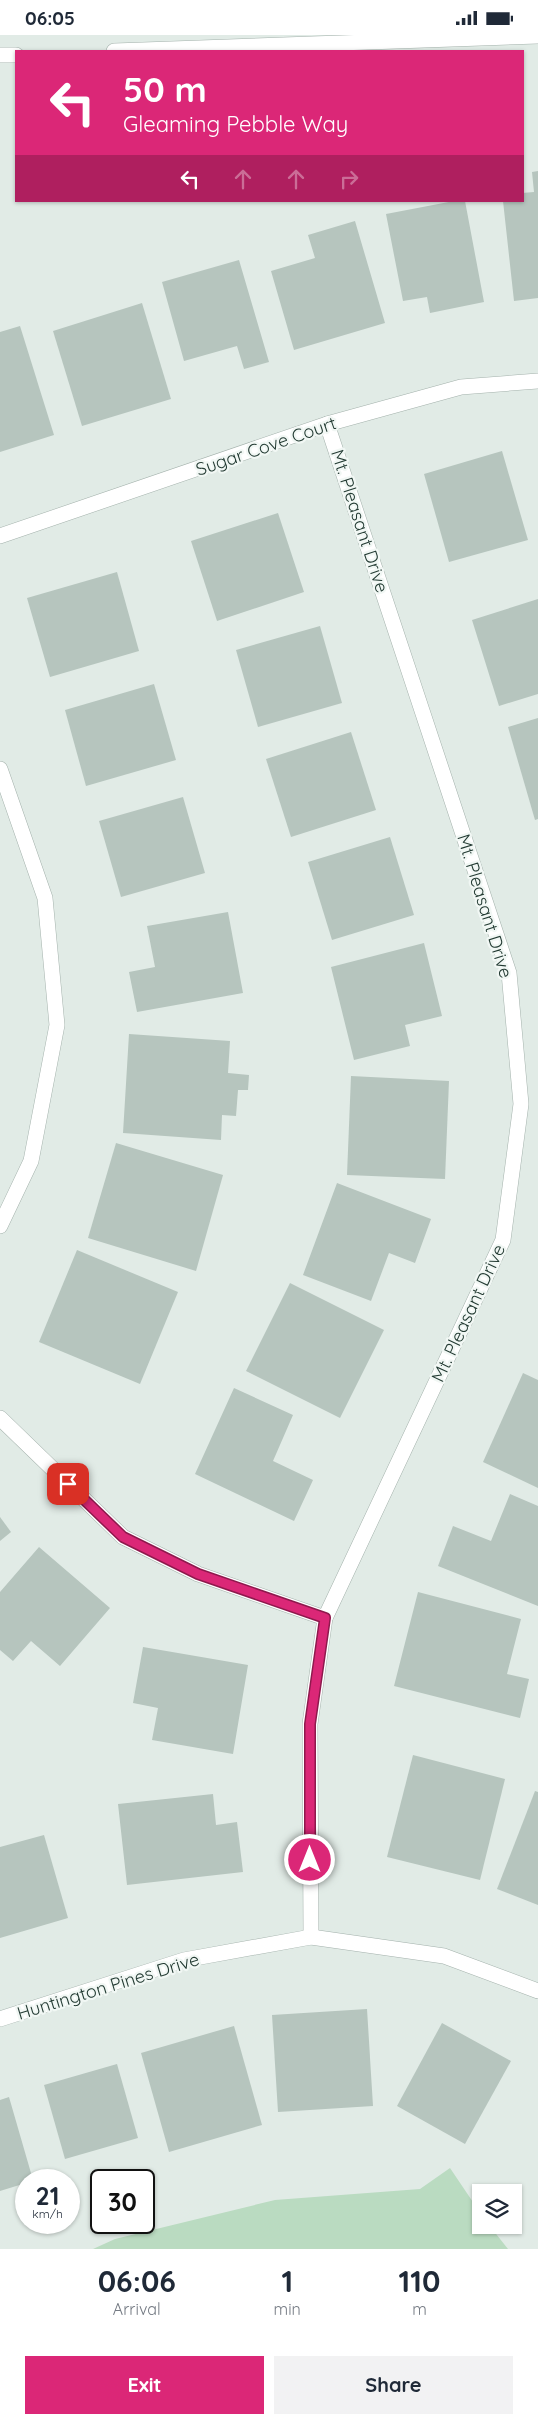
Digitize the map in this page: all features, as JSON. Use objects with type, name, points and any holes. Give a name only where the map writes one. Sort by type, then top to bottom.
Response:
[{"type":"street","points":[[142,50],[538,36]]},
{"type":"street","points":[[0,55],[15,55]]},
{"type":"street","name":"Sugar Cove Court","points":[[0,536],[327,424],[461,387],[538,381]]},
{"type":"street","name":"Mt. Pleasant Drive","points":[[311,1937],[310,1724],[325,1618],[503,1240],[521,1104],[509,973],[327,424]]},
{"type":"street","points":[[0,769],[45,898],[57,1025],[31,1161],[0,1226]]},
{"type":"street","points":[[0,1418],[123,1537],[198,1574],[325,1618]]},
{"type":"street","name":"Huntington Pines Drive","points":[[0,2019],[184,1960],[311,1937],[444,1956],[538,1991]]},
{"type":"green space","points":[[450,2168],[472,2201],[472,2234],[496,2234],[508,2249],[93,2249],[115,2239],[136,2234],[155,2234],[155,2229],[275,2200],[420,2189]]},
{"type":"building","points":[[538,171],[538,298],[514,301],[503,202],[524,202],[524,193],[534,192],[532,172]]},
{"type":"building","points":[[449,202],[465,202],[484,302],[430,313],[427,297],[403,301],[386,214]]},
{"type":"building","points":[[355,221],[385,323],[294,350],[271,271],[315,258],[308,235]]},
{"type":"building","points":[[239,260],[269,362],[244,369],[237,346],[184,361],[162,282]]},
{"type":"building","points":[[142,303],[171,399],[82,426],[53,331]]},
{"type":"building","points":[[20,326],[54,435],[0,452],[0,332]]},
{"type":"building","points":[[502,451],[528,540],[449,562],[424,474]]},
{"type":"building","points":[[278,513],[304,592],[217,621],[191,541]]},
{"type":"building","points":[[117,572],[139,651],[50,677],[27,598]]},
{"type":"building","points":[[538,599],[538,694],[499,706],[472,620]]},
{"type":"building","points":[[320,626],[342,703],[258,727],[236,650]]},
{"type":"building","points":[[154,684],[176,760],[86,786],[65,710]]},
{"type":"building","points":[[538,718],[538,819],[535,820],[508,727]]},
{"type":"building","points":[[351,732],[376,810],[291,837],[266,759]]},
{"type":"building","points":[[183,797],[205,873],[121,897],[99,821]]},
{"type":"building","points":[[390,837],[414,915],[332,940],[308,862]]},
{"type":"building","points":[[228,912],[243,993],[137,1012],[129,972],[155,967],[147,926]]},
{"type":"building","points":[[424,943],[442,1016],[405,1025],[410,1046],[354,1060],[331,967]]},
{"type":"building","points":[[129,1034],[230,1041],[228,1073],[249,1075],[248,1090],[238,1090],[236,1116],[222,1115],[221,1140],[123,1133]]},
{"type":"building","points":[[351,1076],[449,1081],[445,1179],[347,1175]]},
{"type":"building","points":[[116,1143],[223,1175],[196,1271],[88,1238]]},
{"type":"building","points":[[337,1183],[431,1219],[415,1263],[389,1253],[371,1301],[303,1275]]},
{"type":"building","points":[[77,1250],[178,1292],[140,1384],[39,1342]]},
{"type":"building","points":[[290,1283],[384,1330],[340,1418],[246,1371]]},
{"type":"building","points":[[523,1373],[538,1380],[538,1488],[483,1462]]},
{"type":"building","points":[[234,1388],[293,1415],[273,1461],[313,1480],[294,1521],[195,1474]]},
{"type":"building","points":[[510,1494],[538,1506],[538,1606],[438,1566],[453,1526],[491,1541]]},
{"type":"building","points":[[0,1517],[11,1532],[0,1541]]},
{"type":"building","points":[[39,1547],[110,1608],[60,1666],[31,1641],[13,1661],[0,1650],[0,1592]]},
{"type":"building","points":[[418,1592],[521,1619],[507,1674],[529,1679],[520,1718],[394,1686]]},
{"type":"building","points":[[143,1647],[248,1665],[233,1754],[152,1740],[158,1708],[133,1703]]},
{"type":"building","points":[[413,1755],[505,1779],[480,1880],[387,1857]]},
{"type":"building","points":[[535,1791],[538,1792],[538,1905],[497,1889]]},
{"type":"building","points":[[213,1794],[216,1825],[237,1822],[243,1872],[127,1885],[118,1804]]},
{"type":"building","points":[[44,1835],[68,1918],[0,1938],[0,1847]]},
{"type":"building","points":[[367,2009],[373,2106],[278,2112],[272,2015]]},
{"type":"building","points":[[442,2023],[511,2061],[465,2144],[397,2106]]},
{"type":"building","points":[[234,2026],[262,2125],[169,2152],[141,2053]]},
{"type":"building","points":[[117,2064],[138,2138],[65,2159],[44,2085]]},
{"type":"building","points":[[9,2097],[30,2169],[15,2169],[15,2186],[0,2191],[0,2100]]},
{"type":"route","points":[[68,1484],[123,1537],[198,1574],[325,1618],[310,1724],[310,1860]]}]
